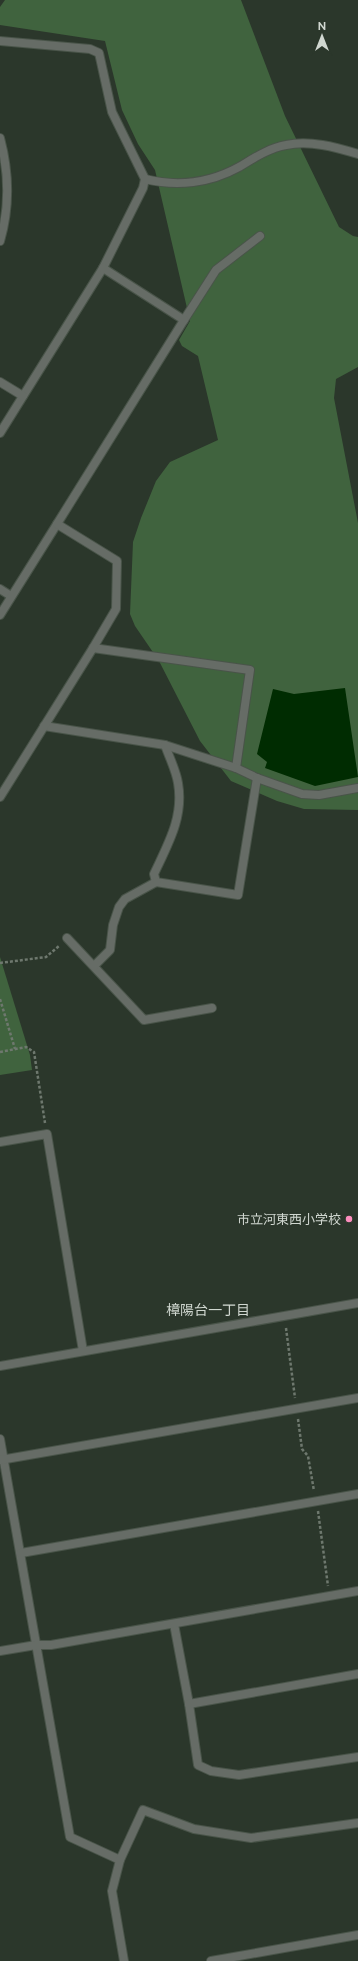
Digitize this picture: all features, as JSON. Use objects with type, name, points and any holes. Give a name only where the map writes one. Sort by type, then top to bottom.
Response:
[{"type":"street","points":[[0,41],[90,49],[99,53],[112,112],[145,179],[143,188],[103,268],[0,433]]},
{"type":"street","points":[[0,138],[6,170],[8,192],[7,208],[0,242]]},
{"type":"street","points":[[145,179],[176,184],[216,178],[238,168],[260,155],[286,145],[321,144],[358,154]]},
{"type":"street","points":[[0,615],[216,270],[260,236]]},
{"type":"street","points":[[103,268],[184,320]]},
{"type":"street","points":[[0,382],[23,396]]},
{"type":"street","points":[[0,797],[116,609],[117,562],[57,524]]},
{"type":"street","points":[[0,589],[11,596]]},
{"type":"street","points":[[93,648],[250,670],[236,768]]},
{"type":"street","points":[[44,726],[165,744],[236,768],[257,778],[302,794],[319,795],[358,788]]},
{"type":"street","points":[[156,882],[154,874],[176,825],[180,809],[178,782],[165,744]]},
{"type":"street","points":[[94,966],[110,950],[113,925],[119,906],[125,899],[156,882],[238,895],[257,778]]},
{"type":"street","points":[[67,938],[144,1020],[212,1008]]},
{"type":"street","points":[[0,1142],[47,1134],[83,1351]]},
{"type":"street","points":[[0,1366],[358,1303]]},
{"type":"street","points":[[2,1460],[358,1398]]},
{"type":"street","points":[[0,1439],[2,1460],[21,1553],[70,1837],[120,1860]]},
{"type":"street","points":[[21,1553],[358,1494]]},
{"type":"street","points":[[0,1651],[36,1645],[51,1645],[358,1591]]},
{"type":"street","points":[[174,1624],[189,1704],[198,1765],[211,1771],[239,1775],[358,1758]]},
{"type":"street","points":[[189,1704],[358,1674]]},
{"type":"street","points":[[124,1961],[112,1891],[120,1860],[143,1810],[194,1829],[252,1838],[358,1822]]},
{"type":"street","points":[[211,1961],[358,1935]]},
{"type":"path","points":[[0,963],[46,957],[67,938]]},
{"type":"path","points":[[0,999],[15,1049]]},
{"type":"path","points":[[0,1052],[26,1047],[34,1052],[47,1134]]},
{"type":"path","points":[[284,1316],[302,1449],[308,1456],[330,1596]]},
{"type":"shaded area","points":[[5,0],[241,0],[285,116],[339,227],[353,236],[358,237],[358,367],[336,379],[334,398],[358,523],[358,810],[304,809],[277,801],[231,781],[200,741],[159,661],[135,626],[130,614],[133,542],[156,481],[170,462],[218,440],[198,356],[182,346],[179,340],[190,321],[155,170],[138,144],[122,110],[105,41],[0,25],[0,7]]},
{"type":"shaded area","points":[[345,688],[358,777],[315,786],[265,768],[267,762],[257,754],[273,689],[294,694]]},
{"type":"shaded area","points":[[0,957],[30,1055],[32,1070],[0,1075]]},
{"type":"place","name":"市立河東西小学校","points":[[349,1219]]},
{"type":"district","name":"樟陽台一丁目","points":[[208,1310]]}]
